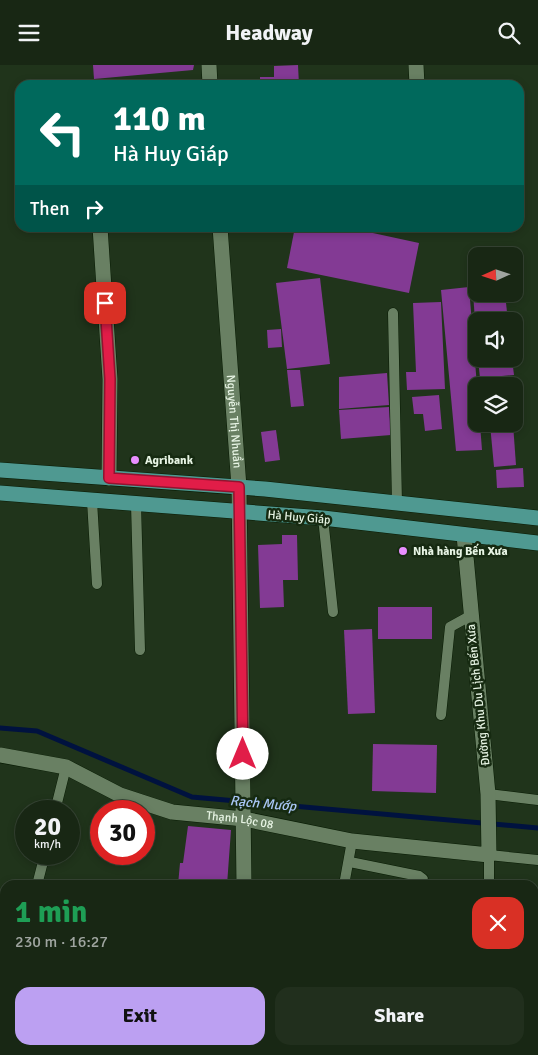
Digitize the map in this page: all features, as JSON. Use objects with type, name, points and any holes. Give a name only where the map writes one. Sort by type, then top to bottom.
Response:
[{"type":"main road","name":"Hà Huy Giáp","points":[[0,470],[239,487],[538,518]]},
{"type":"main road","name":"Hà Huy Giáp","points":[[0,493],[323,518],[538,543]]},
{"type":"street","points":[[209,65],[210,80]]},
{"type":"street","points":[[416,65],[418,80]]},
{"type":"street","points":[[100,232],[110,379],[109,478]]},
{"type":"street","name":"Nguyễn Thị Nhuần","points":[[220,232],[240,511],[244,880]]},
{"type":"street","name":"Đường Khu Du Lịch Bến Xưa","points":[[464,535],[488,794],[489,855]]},
{"type":"street","name":"Thạnh Lộc 08","points":[[0,755],[66,767],[120,795],[172,812],[244,819],[352,841],[489,855]]},
{"type":"lane","points":[[393,313],[397,503]]},
{"type":"lane","points":[[92,501],[96,584]]},
{"type":"lane","points":[[136,504],[140,650]]},
{"type":"lane","points":[[323,518],[333,612]]},
{"type":"lane","points":[[441,715],[450,627],[470,616]]},
{"type":"lane","points":[[58,800],[66,767]]},
{"type":"lane","points":[[488,794],[538,800]]},
{"type":"lane","points":[[345,880],[350,862],[352,841]]},
{"type":"lane","points":[[489,855],[538,860]]},
{"type":"lane","name":"Đường Khu Du Lịch Bến Xưa","points":[[489,855],[489,880]]},
{"type":"lane","points":[[350,862],[419,876],[423,880]]},
{"type":"lane","points":[[39,880],[43,865]]},
{"type":"building","points":[[93,65],[194,65],[193,70],[94,79]]},
{"type":"building","points":[[298,65],[299,80],[260,80],[260,77],[274,77],[274,66]]},
{"type":"building","points":[[294,232],[368,232],[419,243],[409,293],[287,268]]},
{"type":"building","points":[[320,278],[330,364],[287,369],[276,283]]},
{"type":"building","points":[[468,287],[468,303],[470,303],[471,312],[468,312],[468,367],[475,367],[476,377],[468,377],[468,432],[481,432],[482,450],[456,451],[441,290]]},
{"type":"building","points":[[441,302],[445,389],[407,390],[406,372],[416,372],[413,303]]},
{"type":"building","points":[[474,303],[506,303],[507,312],[474,312]]},
{"type":"building","points":[[281,329],[282,347],[268,348],[267,330]]},
{"type":"building","points":[[479,367],[513,367],[514,375],[480,377]]},
{"type":"building","points":[[287,370],[300,370],[304,406],[291,407]]},
{"type":"building","points":[[387,373],[389,405],[339,409],[339,377]]},
{"type":"building","points":[[439,395],[442,429],[425,431],[423,414],[414,414],[412,397]]},
{"type":"building","points":[[389,407],[391,435],[341,439],[339,410]]},
{"type":"building","points":[[276,430],[280,460],[265,462],[261,432]]},
{"type":"building","points":[[491,432],[514,432],[516,465],[494,467]]},
{"type":"building","points":[[523,468],[524,487],[497,488],[496,470]]},
{"type":"building","points":[[282,535],[297,535],[298,580],[283,580],[284,607],[260,608],[258,545],[282,544]]},
{"type":"building","points":[[378,607],[432,607],[432,639],[378,639]]},
{"type":"building","points":[[372,629],[375,713],[348,714],[344,630]]},
{"type":"building","points":[[373,744],[437,745],[436,793],[372,791]]},
{"type":"building","points":[[188,826],[231,830],[227,880],[178,880],[180,863],[183,863]]},
{"type":"waterway","name":"Rạch Mướp","points":[[0,728],[37,731],[192,797],[538,828]]},
{"type":"place","name":"Agribank","points":[[135,460]]},
{"type":"place","name":"Nhà hàng Bến Xưa","points":[[403,551]]},
{"type":"route","points":[[105,303],[110,379],[109,478],[239,487],[243,754]]}]
